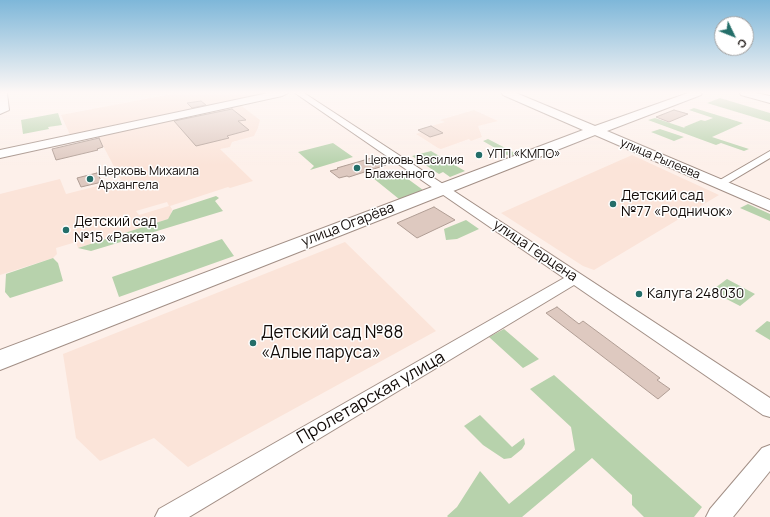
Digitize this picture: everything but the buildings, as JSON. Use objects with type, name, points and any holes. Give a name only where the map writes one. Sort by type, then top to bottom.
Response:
[{"type":"street","points":[[0,154],[168,117]]},
{"type":"street","name":"улица Герцена","points":[[336,117],[770,409]]},
{"type":"street","name":"улица Рылеева","points":[[564,117],[770,206]]},
{"type":"street","name":"улица Огарёва","points":[[0,360],[632,117]]},
{"type":"street","points":[[719,184],[770,154]]},
{"type":"street","name":"Пролетарская улица","points":[[167,517],[576,278]]},
{"type":"street","points":[[718,517],[770,455]]},
{"type":"shaded area","points":[[62,117],[163,117],[71,137]]},
{"type":"shaded area","points":[[181,117],[256,117],[260,120],[254,136],[232,142],[230,147],[220,149],[253,181],[230,188],[228,187],[170,206],[172,209],[171,215],[168,219],[78,248],[76,242],[56,248],[57,254],[53,258],[0,275],[0,194],[60,179],[66,194],[121,180],[98,136]],"holes":[[[167,202],[169,206],[139,215],[136,211]]]},
{"type":"shaded area","points":[[450,117],[490,117],[498,121],[478,126],[482,137],[471,141],[469,139],[441,149],[416,134],[421,132],[418,130],[445,122],[440,120]]},
{"type":"shaded area","name":"Детский сад №77 «Родничок»","points":[[632,155],[719,195],[594,270],[583,266],[501,213]]},
{"type":"shaded area","name":"Детский сад №88 «Алые паруса»","points":[[345,242],[436,331],[188,467],[154,438],[100,461],[76,438],[63,354]]},
{"type":"green space","points":[[36,117],[59,117],[62,125],[23,134],[21,120]]},
{"type":"green space","points":[[710,117],[724,117],[743,123],[712,137],[749,149],[744,151],[721,143],[716,145],[648,120],[655,118],[685,128],[684,127],[701,120],[705,121],[713,118]]},
{"type":"green space","points":[[754,117],[770,117],[770,122]]},
{"type":"green space","points":[[660,129],[684,137],[674,141],[651,132]]},
{"type":"green space","points":[[488,139],[517,154],[516,156],[507,155],[483,141]]},
{"type":"green space","points":[[333,143],[353,157],[310,170],[314,166],[298,152]]},
{"type":"green space","points":[[431,151],[465,171],[450,177],[443,172],[439,174],[412,156]]},
{"type":"green space","points":[[397,171],[423,190],[399,199],[373,178]]},
{"type":"green space","points":[[216,196],[219,198],[215,201],[223,211],[91,251],[78,248],[168,219],[173,210]]},
{"type":"green space","points":[[748,204],[770,214],[770,221],[740,208]]},
{"type":"green space","points":[[466,220],[479,229],[457,239],[446,240],[444,229]]},
{"type":"green space","points":[[222,239],[234,256],[119,297],[112,277]]},
{"type":"green space","points":[[53,258],[58,263],[63,281],[10,298],[5,292],[6,274]]},
{"type":"green space","points":[[727,279],[755,294],[740,306],[711,291]]},
{"type":"green space","points":[[767,321],[770,322],[770,340],[755,331]]},
{"type":"green space","points":[[504,329],[539,359],[523,368],[489,337]]},
{"type":"green space","points":[[554,375],[702,507],[694,517],[644,517],[632,505],[632,495],[592,458],[522,517],[447,516],[457,507],[480,471],[509,504],[575,450],[571,427],[530,389]]},
{"type":"green space","points":[[480,415],[512,447],[524,438],[525,444],[522,449],[511,458],[504,459],[483,445],[464,426]]},
{"type":"place","name":"УПП «КМПО»","points":[[479,155]]},
{"type":"place","name":"Церковь Василия Блаженного","points":[[357,168]]},
{"type":"place","name":"Церковь Михаила Архангела","points":[[90,179]]},
{"type":"place","name":"Детский сад №77 «Родничок»","points":[[613,204]]},
{"type":"place","name":"Детский сад №15 «Ракета»","points":[[66,230]]},
{"type":"place","name":"Калуга 248030","points":[[639,294]]},
{"type":"place","name":"Детский сад №88 «Алые паруса»","points":[[253,343]]}]
